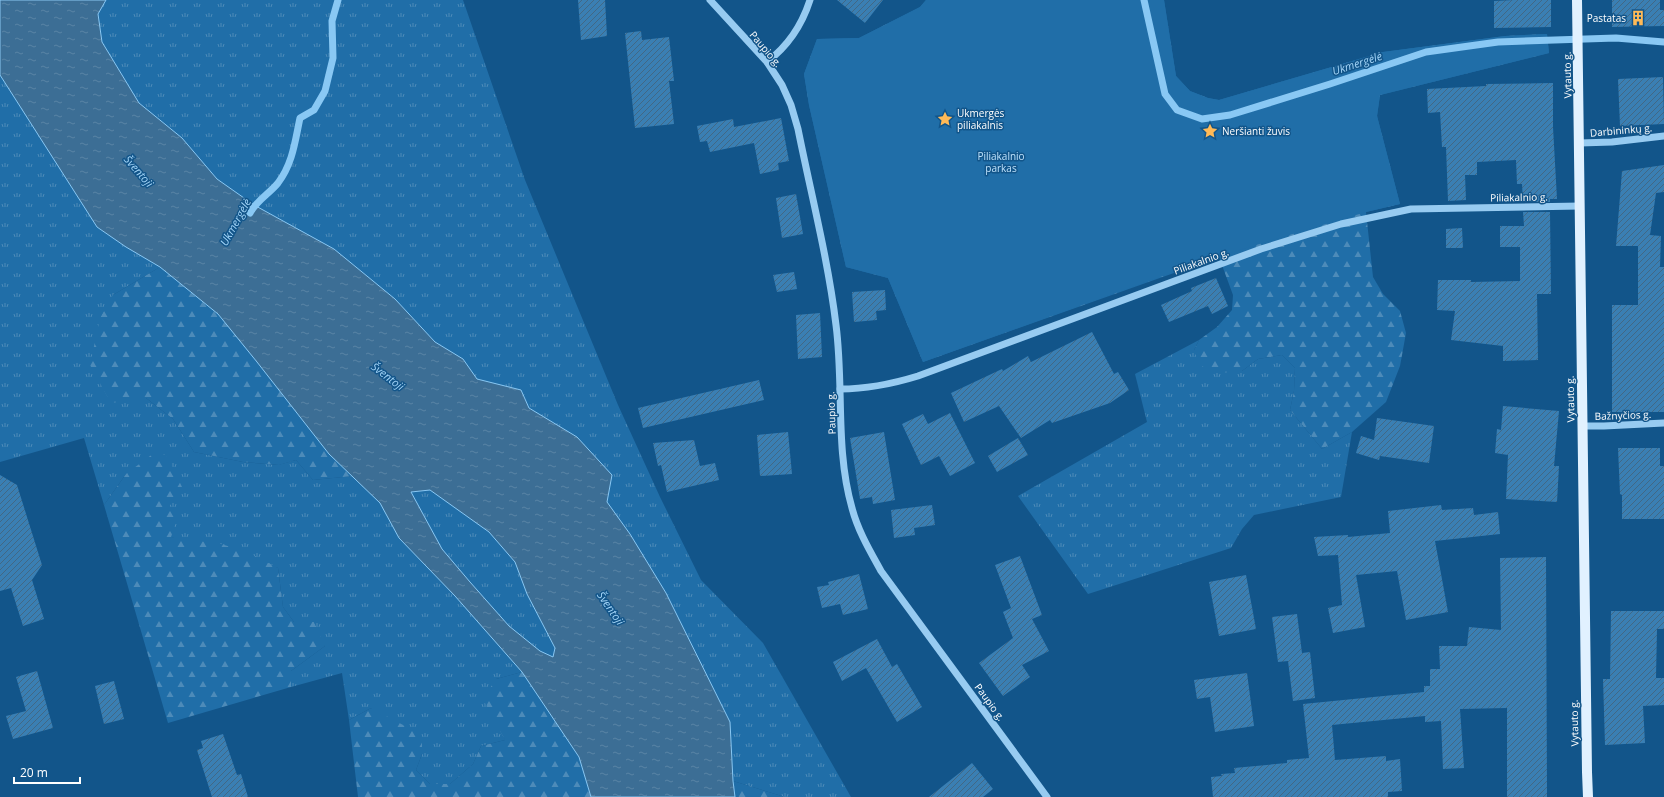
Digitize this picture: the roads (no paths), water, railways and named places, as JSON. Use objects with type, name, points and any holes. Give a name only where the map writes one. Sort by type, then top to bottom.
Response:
[{"type":"main road","name":"Vytauto g.","points":[[1577,0],[1588,797]]},
{"type":"street","name":"Paupio g.","points":[[710,0],[766,62],[782,85],[791,105],[798,129],[832,290],[837,327],[841,438],[852,508],[864,539],[881,571],[1047,797]]},
{"type":"street","points":[[766,62],[780,52],[793,35],[805,17],[810,0]]},
{"type":"street","name":"Darbininkų g.","points":[[1580,143],[1612,142],[1664,136]]},
{"type":"street","name":"Piliakalnio g.","points":[[840,389],[860,389],[888,385],[918,376],[1261,250],[1342,224],[1411,209],[1580,206]]},
{"type":"street","name":"Bažnyčios g.","points":[[1582,426],[1664,423]]},
{"type":"water","name":"Šventoji","points":[[0,0],[106,0],[98,14],[102,42],[139,103],[182,138],[217,179],[254,205],[334,249],[395,299],[435,342],[463,359],[477,379],[521,390],[529,408],[577,437],[612,475],[607,502],[630,534],[666,593],[730,722],[735,797],[591,797],[579,757],[522,672],[455,596],[399,538],[380,503],[329,454],[218,314],[160,267],[126,247],[97,227],[0,75]],"holes":[[[430,490],[489,532],[515,562],[527,594],[555,648],[553,657],[540,651],[509,626],[470,582],[442,549],[411,492]]]},
{"type":"waterway","name":"Ukmergėlė","points":[[250,213],[256,204],[278,183],[283,175],[293,152],[300,118],[314,110],[325,91],[333,58],[332,21],[338,0]]},
{"type":"waterway","name":"Ukmergėlė","points":[[1144,0],[1165,94],[1177,110],[1202,119],[1230,115],[1426,52],[1498,42],[1616,38],[1664,42]]},
{"type":"place","name":"Pastatas","points":[[1638,18]]},
{"type":"place","name":"Ukmergės piliakalnis","points":[[945,119]]},
{"type":"place","name":"Neršianti žuvis","points":[[1210,131]]},
{"type":"park label","name":"Piliakalnio parkas","points":[[1001,162]]}]
